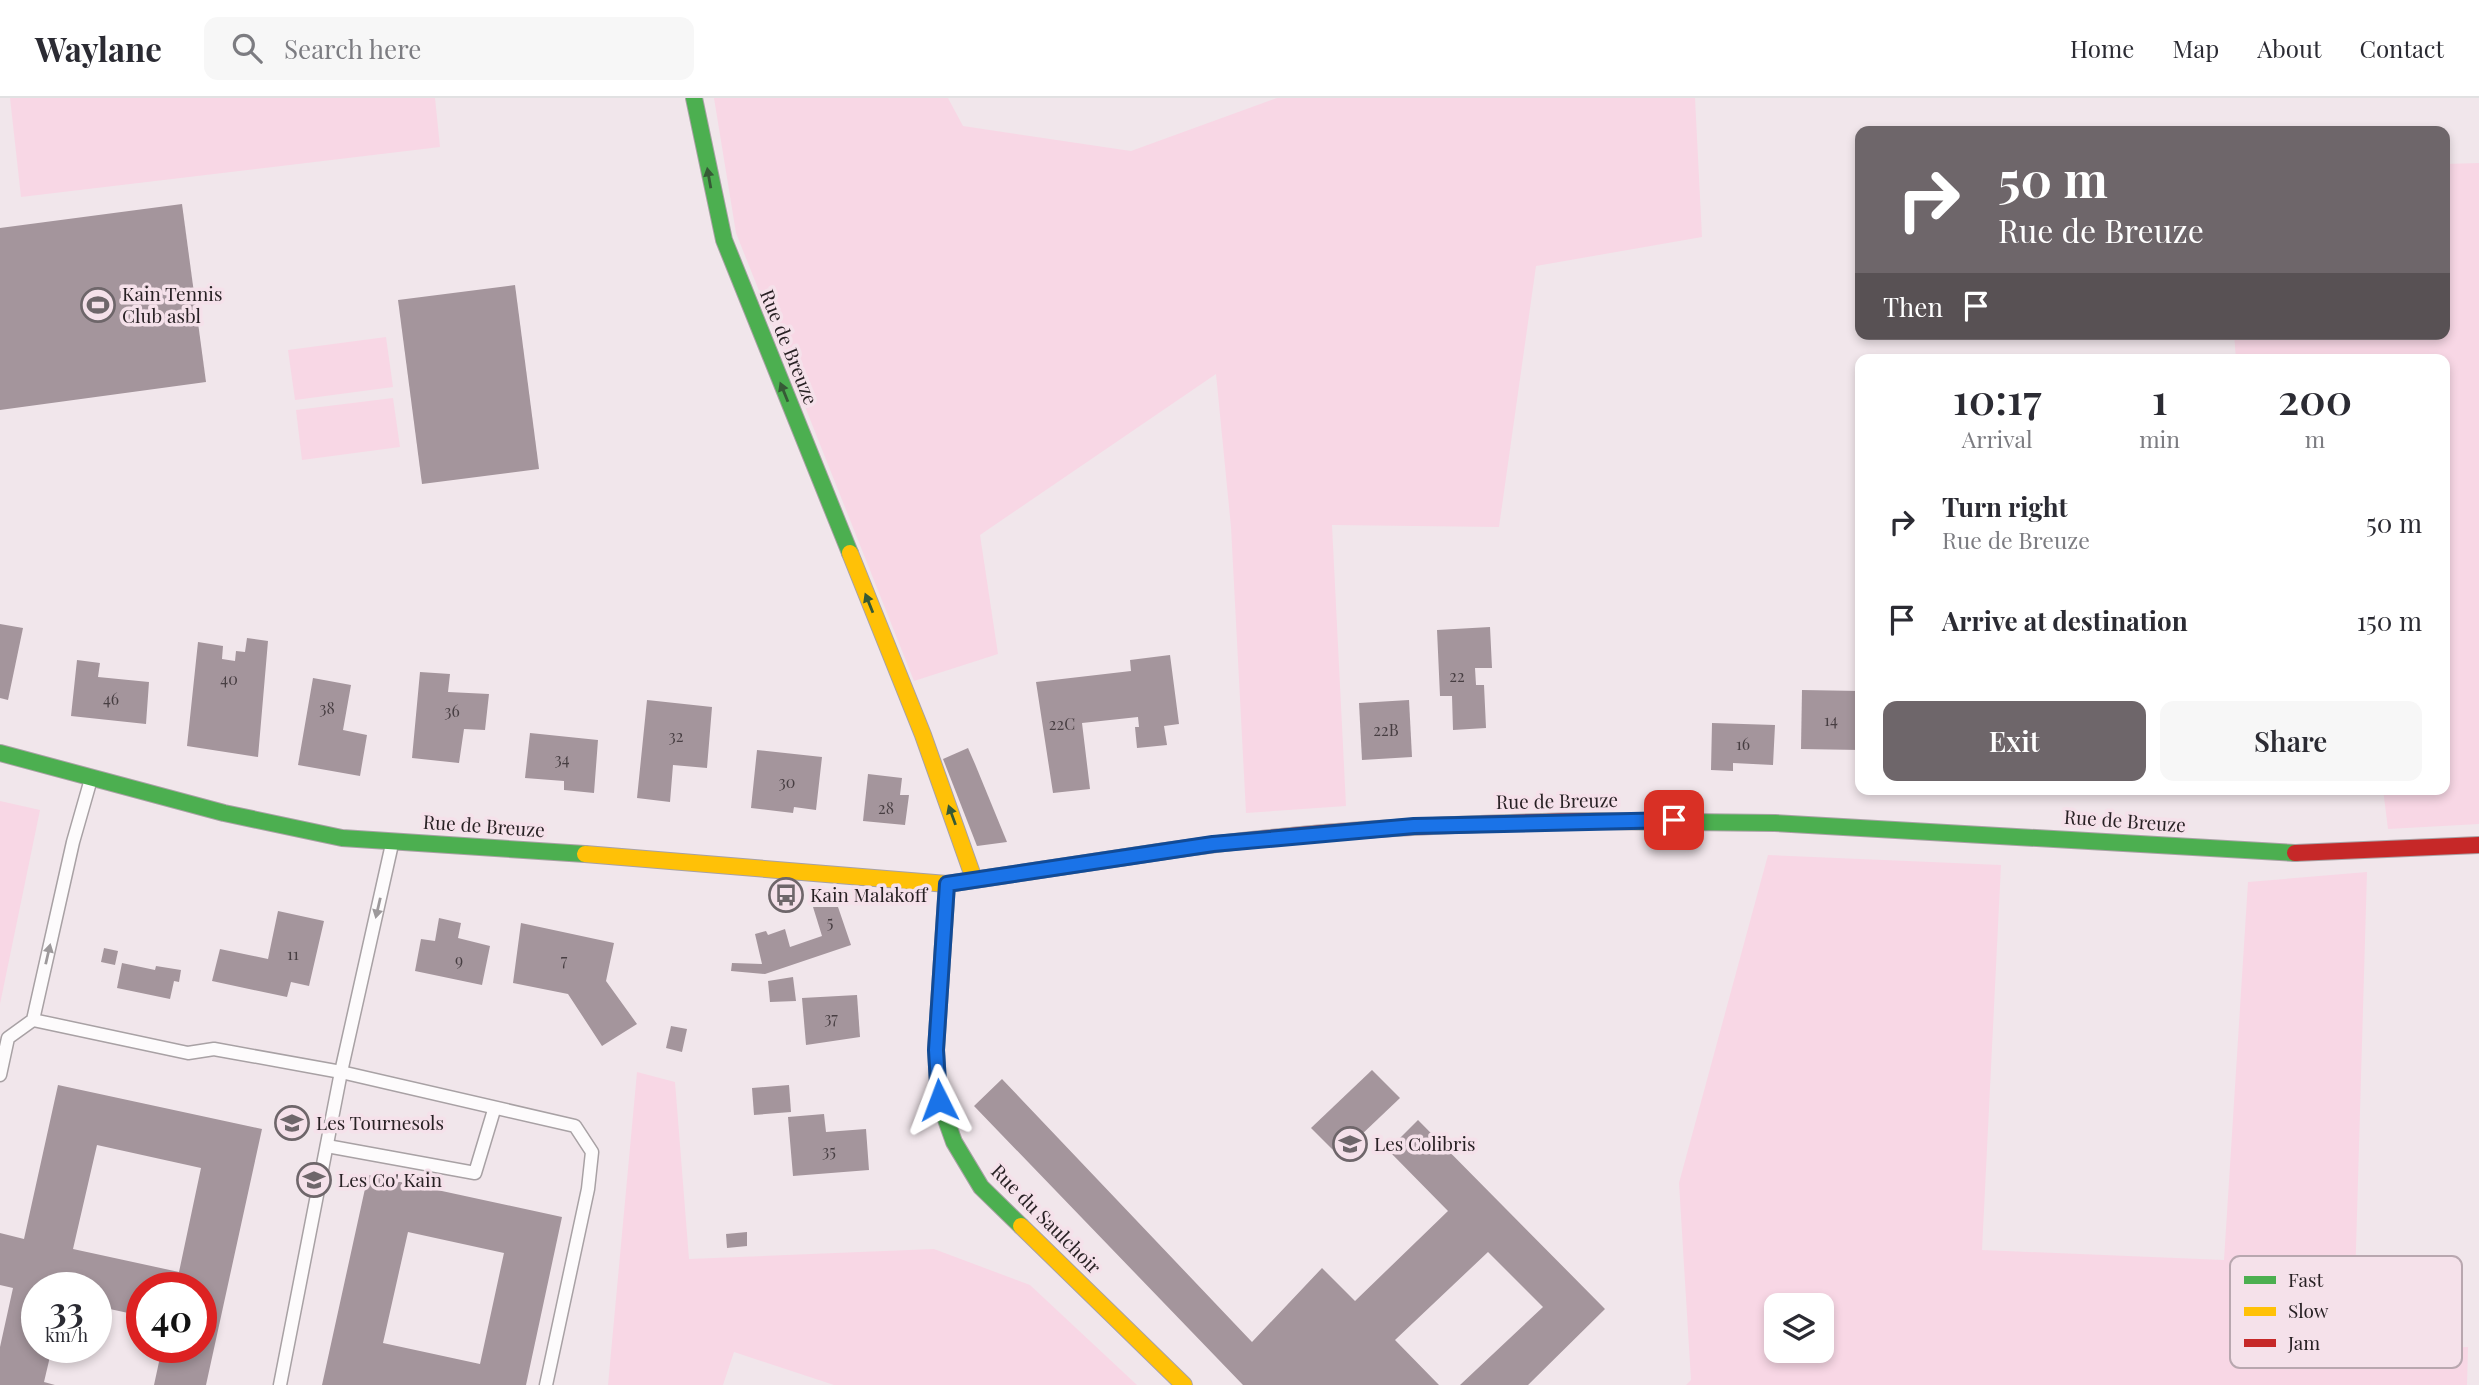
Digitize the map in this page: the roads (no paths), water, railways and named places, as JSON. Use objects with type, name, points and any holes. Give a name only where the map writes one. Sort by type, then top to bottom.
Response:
[{"type":"street","name":"Rue de Breuze","points":[[694,98],[724,240],[923,735],[974,879]]},
{"type":"street","name":"Rue de Breuze","points":[[0,753],[224,813],[316,833],[393,842],[671,860],[947,884],[1213,844],[1453,823],[1674,820],[1862,826],[2300,853],[2479,845]]},
{"type":"street","name":"Rue du Saulchoir","points":[[947,884],[936,1050],[939,1100],[954,1142],[981,1187],[1184,1385]]},
{"type":"lane","points":[[33,1020],[73,842],[91,779]]},
{"type":"lane","points":[[280,1385],[341,1072],[393,842]]},
{"type":"lane","points":[[0,1075],[4,1037],[33,1020],[188,1054],[214,1049],[341,1072],[494,1110],[575,1126],[592,1152],[588,1189],[546,1385]]},
{"type":"lane","points":[[327,1146],[475,1172],[494,1110]]},
{"type":"place","name":"Kain Tennis Club asbl","points":[[98,305]]},
{"type":"place","name":"Kain Malakoff","points":[[786,895]]},
{"type":"place","name":"Les Tournesols","points":[[292,1123]]},
{"type":"place","name":"Les Colibris","points":[[1350,1144]]},
{"type":"place","name":"Les Co' Kain","points":[[314,1180]]}]
